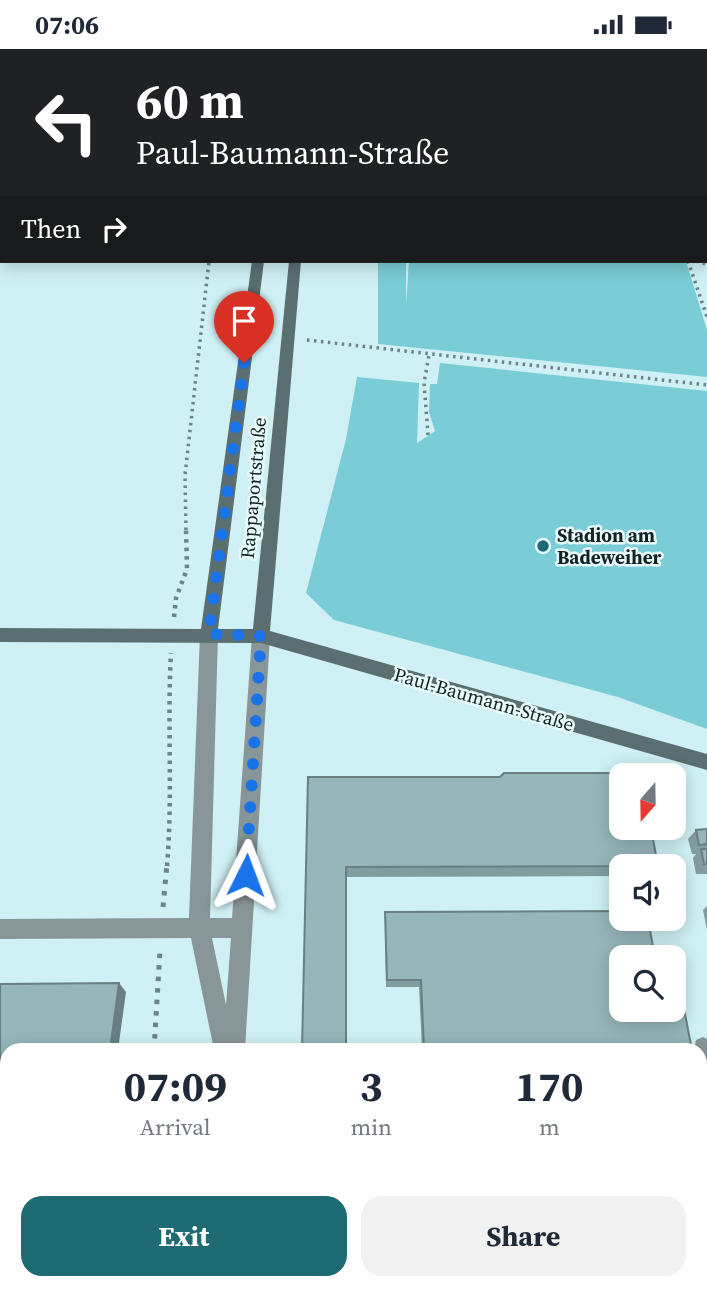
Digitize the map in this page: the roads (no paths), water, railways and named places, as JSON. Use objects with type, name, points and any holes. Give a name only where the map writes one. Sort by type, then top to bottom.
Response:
[{"type":"main road","name":"Rappaportstraße","points":[[209,634],[258,263]]},
{"type":"main road","name":"Rappaportstraße","points":[[261,636],[295,263]]},
{"type":"main road","name":"Paul-Baumann-Straße","points":[[0,635],[261,636],[707,762]]},
{"type":"street","points":[[209,634],[200,928],[224,1043]]},
{"type":"street","points":[[235,1043],[261,636]]},
{"type":"street","points":[[0,929],[243,928]]},
{"type":"place","name":"Stadion am Badeweiher","points":[[543,546]]}]
